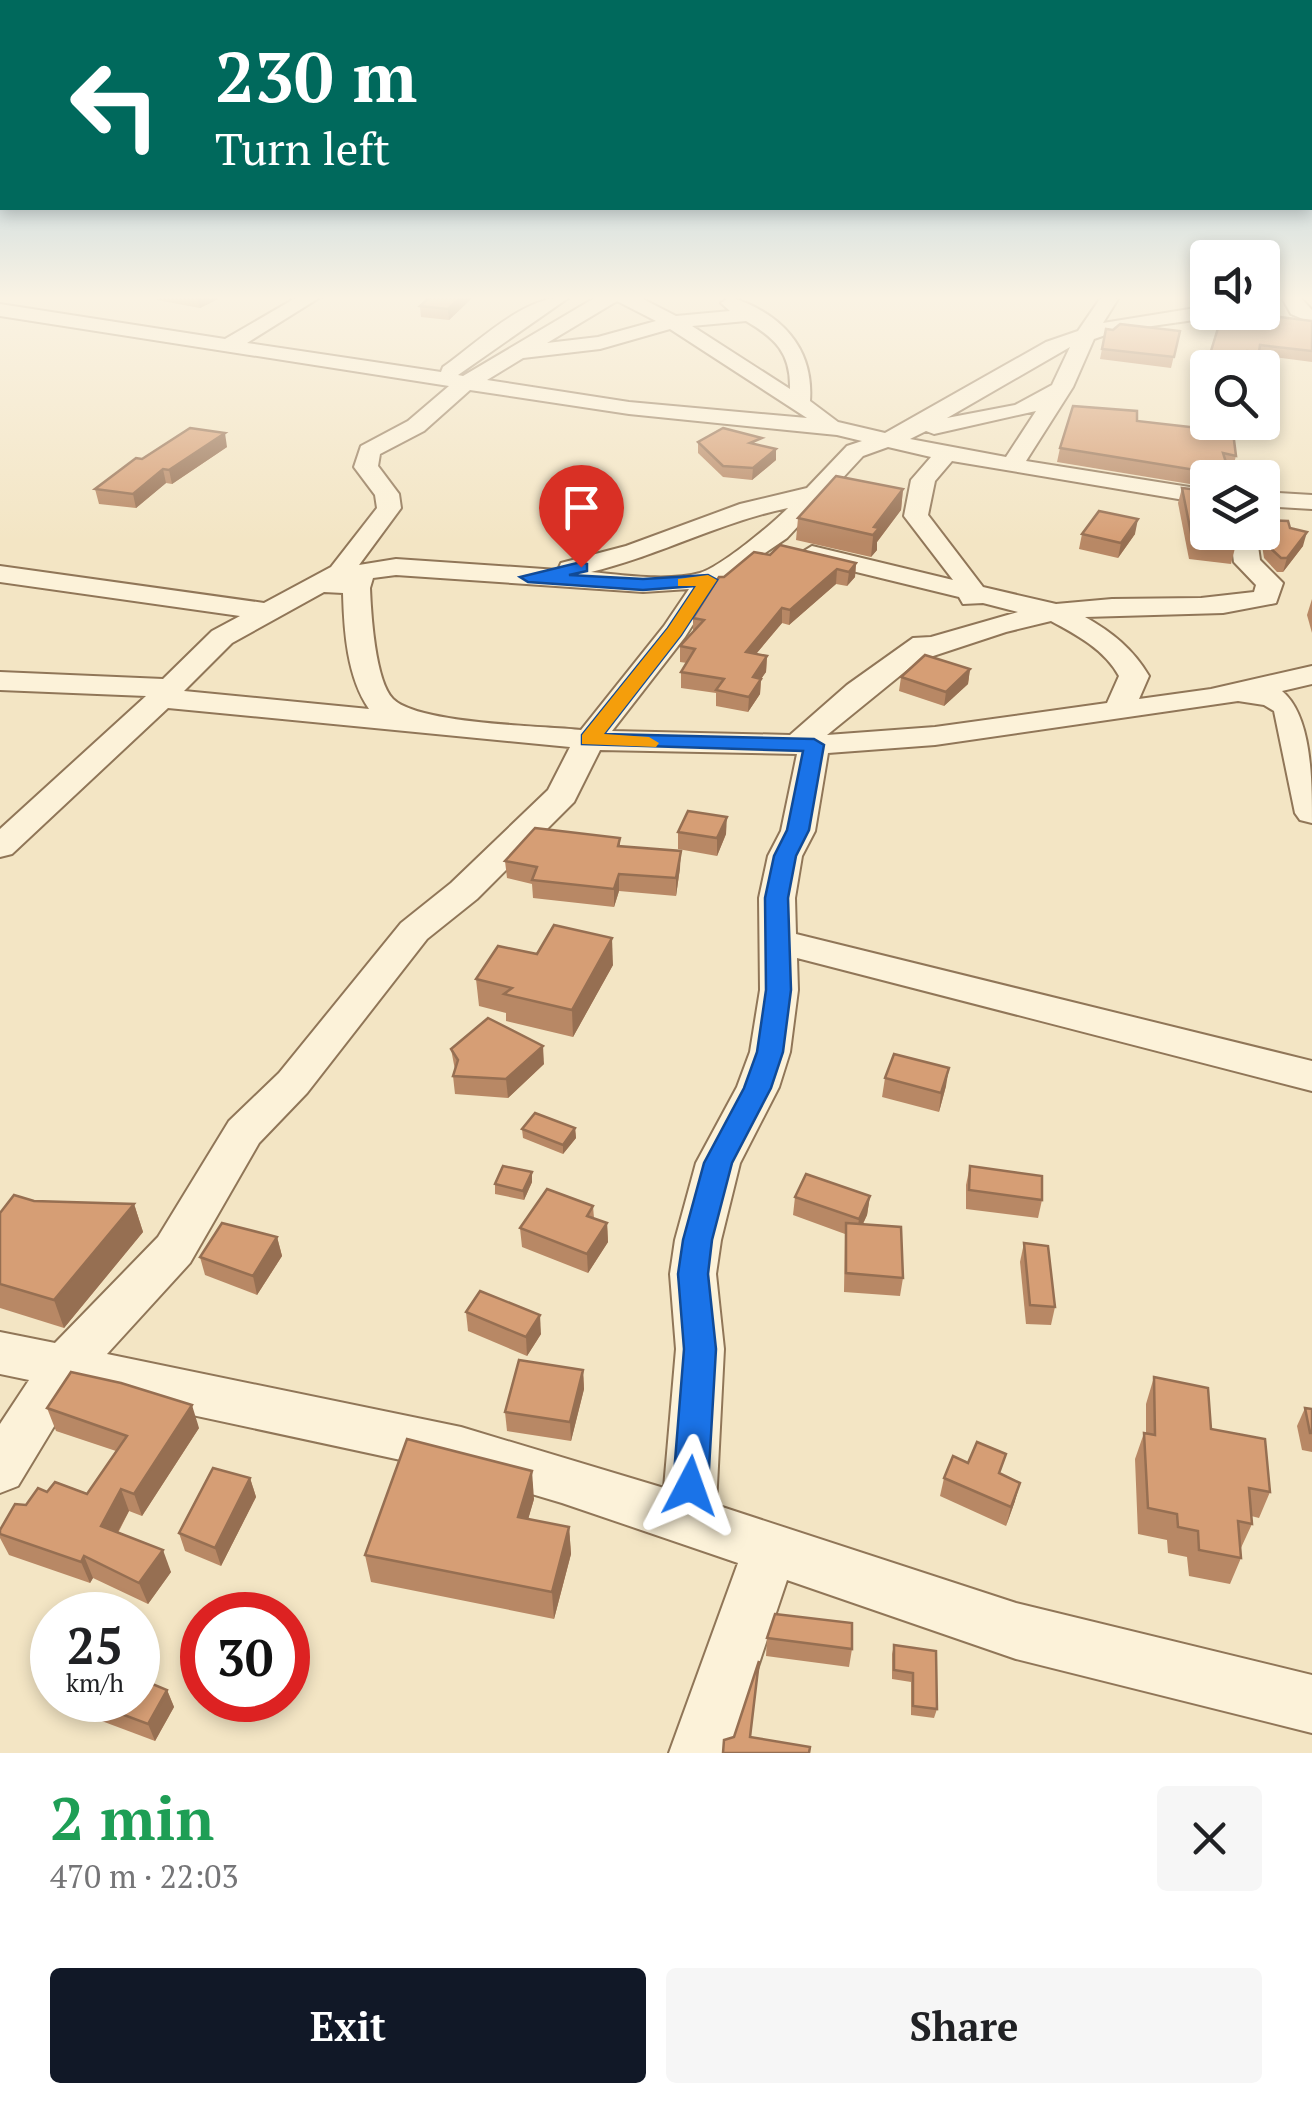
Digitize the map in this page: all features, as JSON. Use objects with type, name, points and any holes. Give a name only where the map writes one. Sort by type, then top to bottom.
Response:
[{"type":"street","points":[[442,378],[629,408],[896,437],[947,453],[1190,495]]},
{"type":"street","points":[[0,846],[222,637],[340,573],[389,508],[387,494],[366,467],[369,450],[416,426],[474,378]]},
{"type":"street","points":[[758,378],[837,428]]},
{"type":"street","points":[[799,405],[800,378]]},
{"type":"street","points":[[896,437],[998,378]]},
{"type":"street","points":[[1012,464],[1066,378]]},
{"type":"street","points":[[0,1468],[64,1367],[174,1250],[244,1132],[293,1083],[414,931],[464,890],[562,795],[589,740],[675,631],[708,580],[761,543],[855,452],[896,437],[1022,410],[1062,387]]},
{"type":"street","points":[[688,1520],[700,1349],[693,1274],[698,1240],[718,1163],[758,1088],[770,1052],[778,990],[779,884],[785,856],[798,830],[806,745],[906,656],[963,619],[974,602],[968,581],[916,516],[923,480],[947,453]]},
{"type":"street","points":[[528,577],[624,556],[741,511],[794,501],[820,490]]},
{"type":"street","points":[[1280,500],[1312,502]]},
{"type":"street","points":[[761,543],[1054,612],[1127,662],[1134,676],[1119,708]]},
{"type":"street","points":[[906,656],[1021,618],[1054,612],[1220,605],[1266,596],[1270,583],[1246,562],[1245,550]]},
{"type":"street","points":[[0,574],[269,612],[357,576],[413,566],[643,584],[708,580]]},
{"type":"street","points":[[357,576],[357,618],[374,690],[380,703],[407,720]]},
{"type":"street","points":[[0,681],[166,693],[589,740],[806,745],[935,736],[1233,692],[1312,675]]},
{"type":"street","points":[[1233,692],[1272,697],[1288,706],[1312,813]]},
{"type":"street","points":[[776,941],[1312,1076]]},
{"type":"street","points":[[0,1353],[461,1450],[770,1546],[1016,1631],[1312,1704]]},
{"type":"street","points":[[698,1753],[770,1546]]},
{"type":"building","points":[[1073,406],[1137,411],[1137,421],[1190,427],[1190,440],[1234,440],[1236,456],[1223,453],[1225,460],[1190,460],[1190,469],[1060,448]]},
{"type":"building","points":[[190,428],[225,433],[169,470],[163,469],[133,494],[95,489],[136,458],[142,459]]},
{"type":"building","points":[[723,428],[762,438],[750,443],[776,449],[753,468],[723,466],[698,442]]},
{"type":"building","points":[[836,476],[903,489],[874,527],[879,528],[873,535],[798,518]]},
{"type":"building","points":[[1182,488],[1190,489],[1190,528]]},
{"type":"building","points":[[1099,511],[1138,519],[1121,543],[1082,534]]},
{"type":"building","points":[[1280,521],[1288,521],[1290,528],[1307,532],[1287,558],[1272,550],[1280,550]]},
{"type":"building","points":[[780,545],[856,563],[849,572],[837,569],[790,610],[782,608],[746,652],[767,656],[753,677],[761,679],[749,697],[716,690],[724,679],[681,672],[695,649],[680,646],[704,620],[693,618],[719,577],[754,552],[770,555]]},
{"type":"building","points":[[925,655],[970,669],[946,692],[901,677]]},
{"type":"building","points":[[688,811],[727,817],[717,838],[678,832]]},
{"type":"building","points":[[535,828],[620,838],[618,846],[681,851],[676,878],[619,874],[614,889],[532,880],[537,867],[505,861]]},
{"type":"building","points":[[554,925],[612,938],[572,1010],[504,994],[512,988],[476,979],[498,946],[537,954]]},
{"type":"building","points":[[488,1018],[543,1046],[506,1079],[453,1076],[458,1060],[451,1049]]},
{"type":"building","points":[[894,1054],[949,1068],[941,1093],[885,1078]]},
{"type":"building","points":[[535,1113],[575,1128],[563,1145],[522,1129]]},
{"type":"building","points":[[503,1166],[532,1172],[523,1191],[495,1184]]},
{"type":"building","points":[[970,1166],[1042,1176],[1042,1200],[969,1190]]},
{"type":"building","points":[[806,1174],[870,1196],[859,1219],[795,1197]]},
{"type":"building","points":[[547,1189],[593,1206],[587,1216],[607,1223],[587,1254],[520,1228]]},
{"type":"building","points":[[14,1195],[34,1201],[134,1204],[54,1300],[0,1284],[0,1213]]},
{"type":"building","points":[[222,1223],[277,1237],[253,1276],[200,1257]]},
{"type":"building","points":[[846,1223],[901,1227],[903,1278],[846,1273]]},
{"type":"building","points":[[1024,1243],[1048,1246],[1055,1307],[1030,1305]]},
{"type":"building","points":[[480,1291],[540,1315],[526,1337],[466,1312]]},
{"type":"building","points":[[519,1360],[583,1370],[570,1422],[505,1412]]},
{"type":"building","points":[[71,1372],[192,1405],[134,1494],[121,1489],[101,1526],[163,1550],[139,1583],[84,1556],[81,1562],[0,1534],[15,1504],[26,1505],[38,1488],[47,1492],[55,1482],[87,1494],[127,1436],[47,1408]]},
{"type":"building","points":[[1154,1377],[1208,1388],[1211,1429],[1265,1439],[1270,1492],[1249,1488],[1252,1524],[1238,1521],[1241,1558],[1199,1550],[1198,1531],[1178,1527],[1177,1514],[1148,1508],[1144,1433],[1155,1435]]},
{"type":"building","points":[[1305,1408],[1312,1409],[1312,1433],[1310,1433]]},
{"type":"building","points":[[407,1439],[532,1471],[518,1517],[569,1527],[552,1592],[365,1555]]},
{"type":"building","points":[[977,1442],[1006,1454],[999,1473],[1020,1483],[1011,1507],[944,1478],[953,1456],[968,1463]]},
{"type":"building","points":[[213,1468],[250,1478],[215,1548],[179,1533]]},
{"type":"building","points":[[775,1614],[852,1623],[852,1649],[767,1638]]},
{"type":"building","points":[[894,1645],[936,1651],[937,1709],[913,1706],[913,1673],[894,1670]]},
{"type":"building","points":[[759,1661],[750,1737],[810,1747],[809,1753],[723,1753],[724,1740],[734,1737]]},
{"type":"slow traffic","points":[[649,743],[589,740],[675,631],[708,580],[684,582]]},
{"type":"route","points":[[581,567],[528,577],[643,584],[708,580],[675,631],[589,740],[814,745],[798,830],[785,856],[777,898],[778,990],[770,1052],[758,1088],[718,1163],[698,1240],[693,1274],[700,1349],[690,1486]]}]
